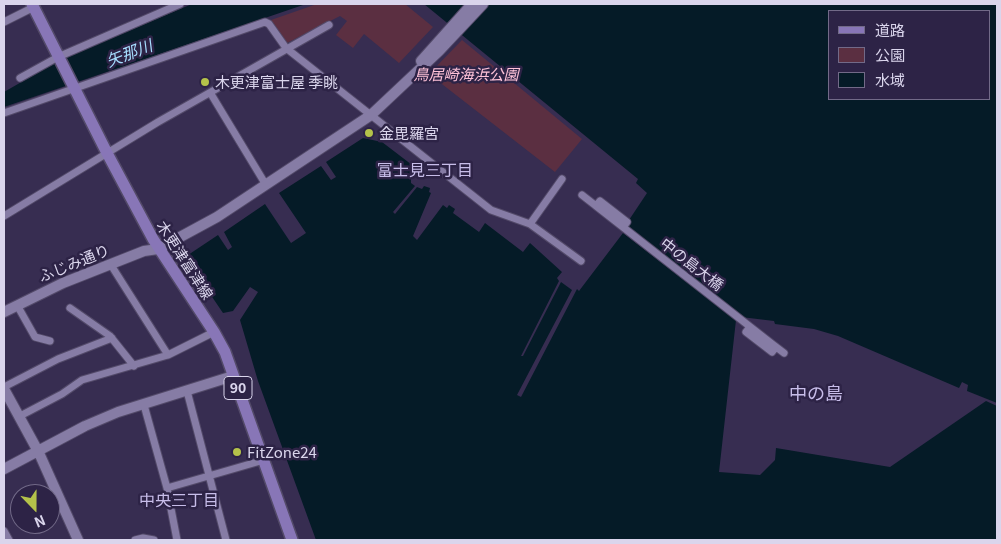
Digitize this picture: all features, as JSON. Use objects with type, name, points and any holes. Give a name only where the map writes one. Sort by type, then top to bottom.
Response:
[{"type":"main road","name":"木更津富津線","points":[[33,6],[106,154],[158,249],[214,332],[233,376],[292,540]]},
{"type":"street","points":[[20,78],[58,57],[164,7],[180,4]]},
{"type":"street","points":[[437,48],[472,4]]},
{"type":"street","points":[[437,48],[483,4]]},
{"type":"street","points":[[4,22],[33,6]]},
{"type":"street","points":[[4,113],[264,22],[269,24],[286,48],[491,210],[530,224],[582,260]]},
{"type":"street","points":[[4,216],[158,122],[211,94],[286,48],[329,26]]},
{"type":"street","name":"ふじみ通り","points":[[4,312],[144,251],[158,249],[198,229],[371,115],[437,48]]},
{"type":"street","points":[[211,94],[266,185]]},
{"type":"street","points":[[530,224],[562,179]]},
{"type":"street","name":"中の島大橋","points":[[582,195],[623,227],[626,222],[600,201],[596,206],[776,347],[772,352],[746,332],[750,327],[757,332],[770,343],[777,348],[784,354]]},
{"type":"street","points":[[111,265],[168,355]]},
{"type":"street","points":[[17,305],[35,337],[50,341]]},
{"type":"street","points":[[70,308],[112,338],[134,366]]},
{"type":"street","points":[[20,416],[62,394],[82,380],[168,355],[214,332]]},
{"type":"street","points":[[78,540],[38,450],[4,388],[58,360],[112,338]]},
{"type":"street","points":[[4,469],[85,426],[118,412],[233,376]]},
{"type":"street","points":[[187,391],[226,540]]},
{"type":"street","points":[[144,404],[167,488],[177,540]]},
{"type":"street","points":[[167,488],[264,460]]},
{"type":"street","points":[[4,531],[9,540]]},
{"type":"street","points":[[134,540],[143,538],[154,540]]},
{"type":"green space","points":[[317,4],[405,4],[433,27],[399,63],[364,34],[353,48],[336,35],[347,21],[340,16],[287,43],[271,20]]},
{"type":"green space","name":"鳥居崎海浜公園","points":[[462,40],[582,139],[555,172],[429,74]]},
{"type":"water","name":"矢那川","points":[[192,4],[306,4],[4,107],[4,92],[46,68],[46,66]]},
{"type":"water","points":[[424,4],[997,4],[997,403],[967,391],[968,385],[962,382],[959,388],[838,336],[814,329],[775,324],[774,321],[741,317],[625,226],[647,193],[636,183],[638,179]]},
{"type":"water","points":[[363,138],[382,142],[416,168],[411,175],[411,183],[415,186],[393,212],[395,214],[417,187],[422,189],[424,186],[430,188],[429,192],[431,193],[413,236],[417,240],[443,205],[447,208],[449,205],[455,209],[453,213],[479,232],[485,223],[523,252],[530,243],[562,272],[557,278],[559,281],[521,356],[523,356],[561,282],[572,290],[517,395],[521,397],[577,289],[579,291],[623,233],[736,320],[719,472],[760,475],[775,460],[776,448],[890,467],[986,401],[997,406],[997,540],[316,540],[258,381],[240,320],[258,292],[250,287],[233,311],[223,313],[185,257],[218,235],[228,250],[232,247],[224,232],[265,204],[291,243],[306,233],[279,193],[321,166],[331,180],[336,177],[326,162]]},
{"type":"place","name":"木更津富士屋 季眺","points":[[205,82]]},
{"type":"place","name":"金毘羅宮","points":[[369,133]]},
{"type":"place","name":"FitZone24","points":[[237,452]]},
{"type":"district","name":"富士見三丁目","points":[[425,170]]},
{"type":"district","name":"中の島","points":[[816,393]]},
{"type":"district","name":"中央三丁目","points":[[179,500]]}]
